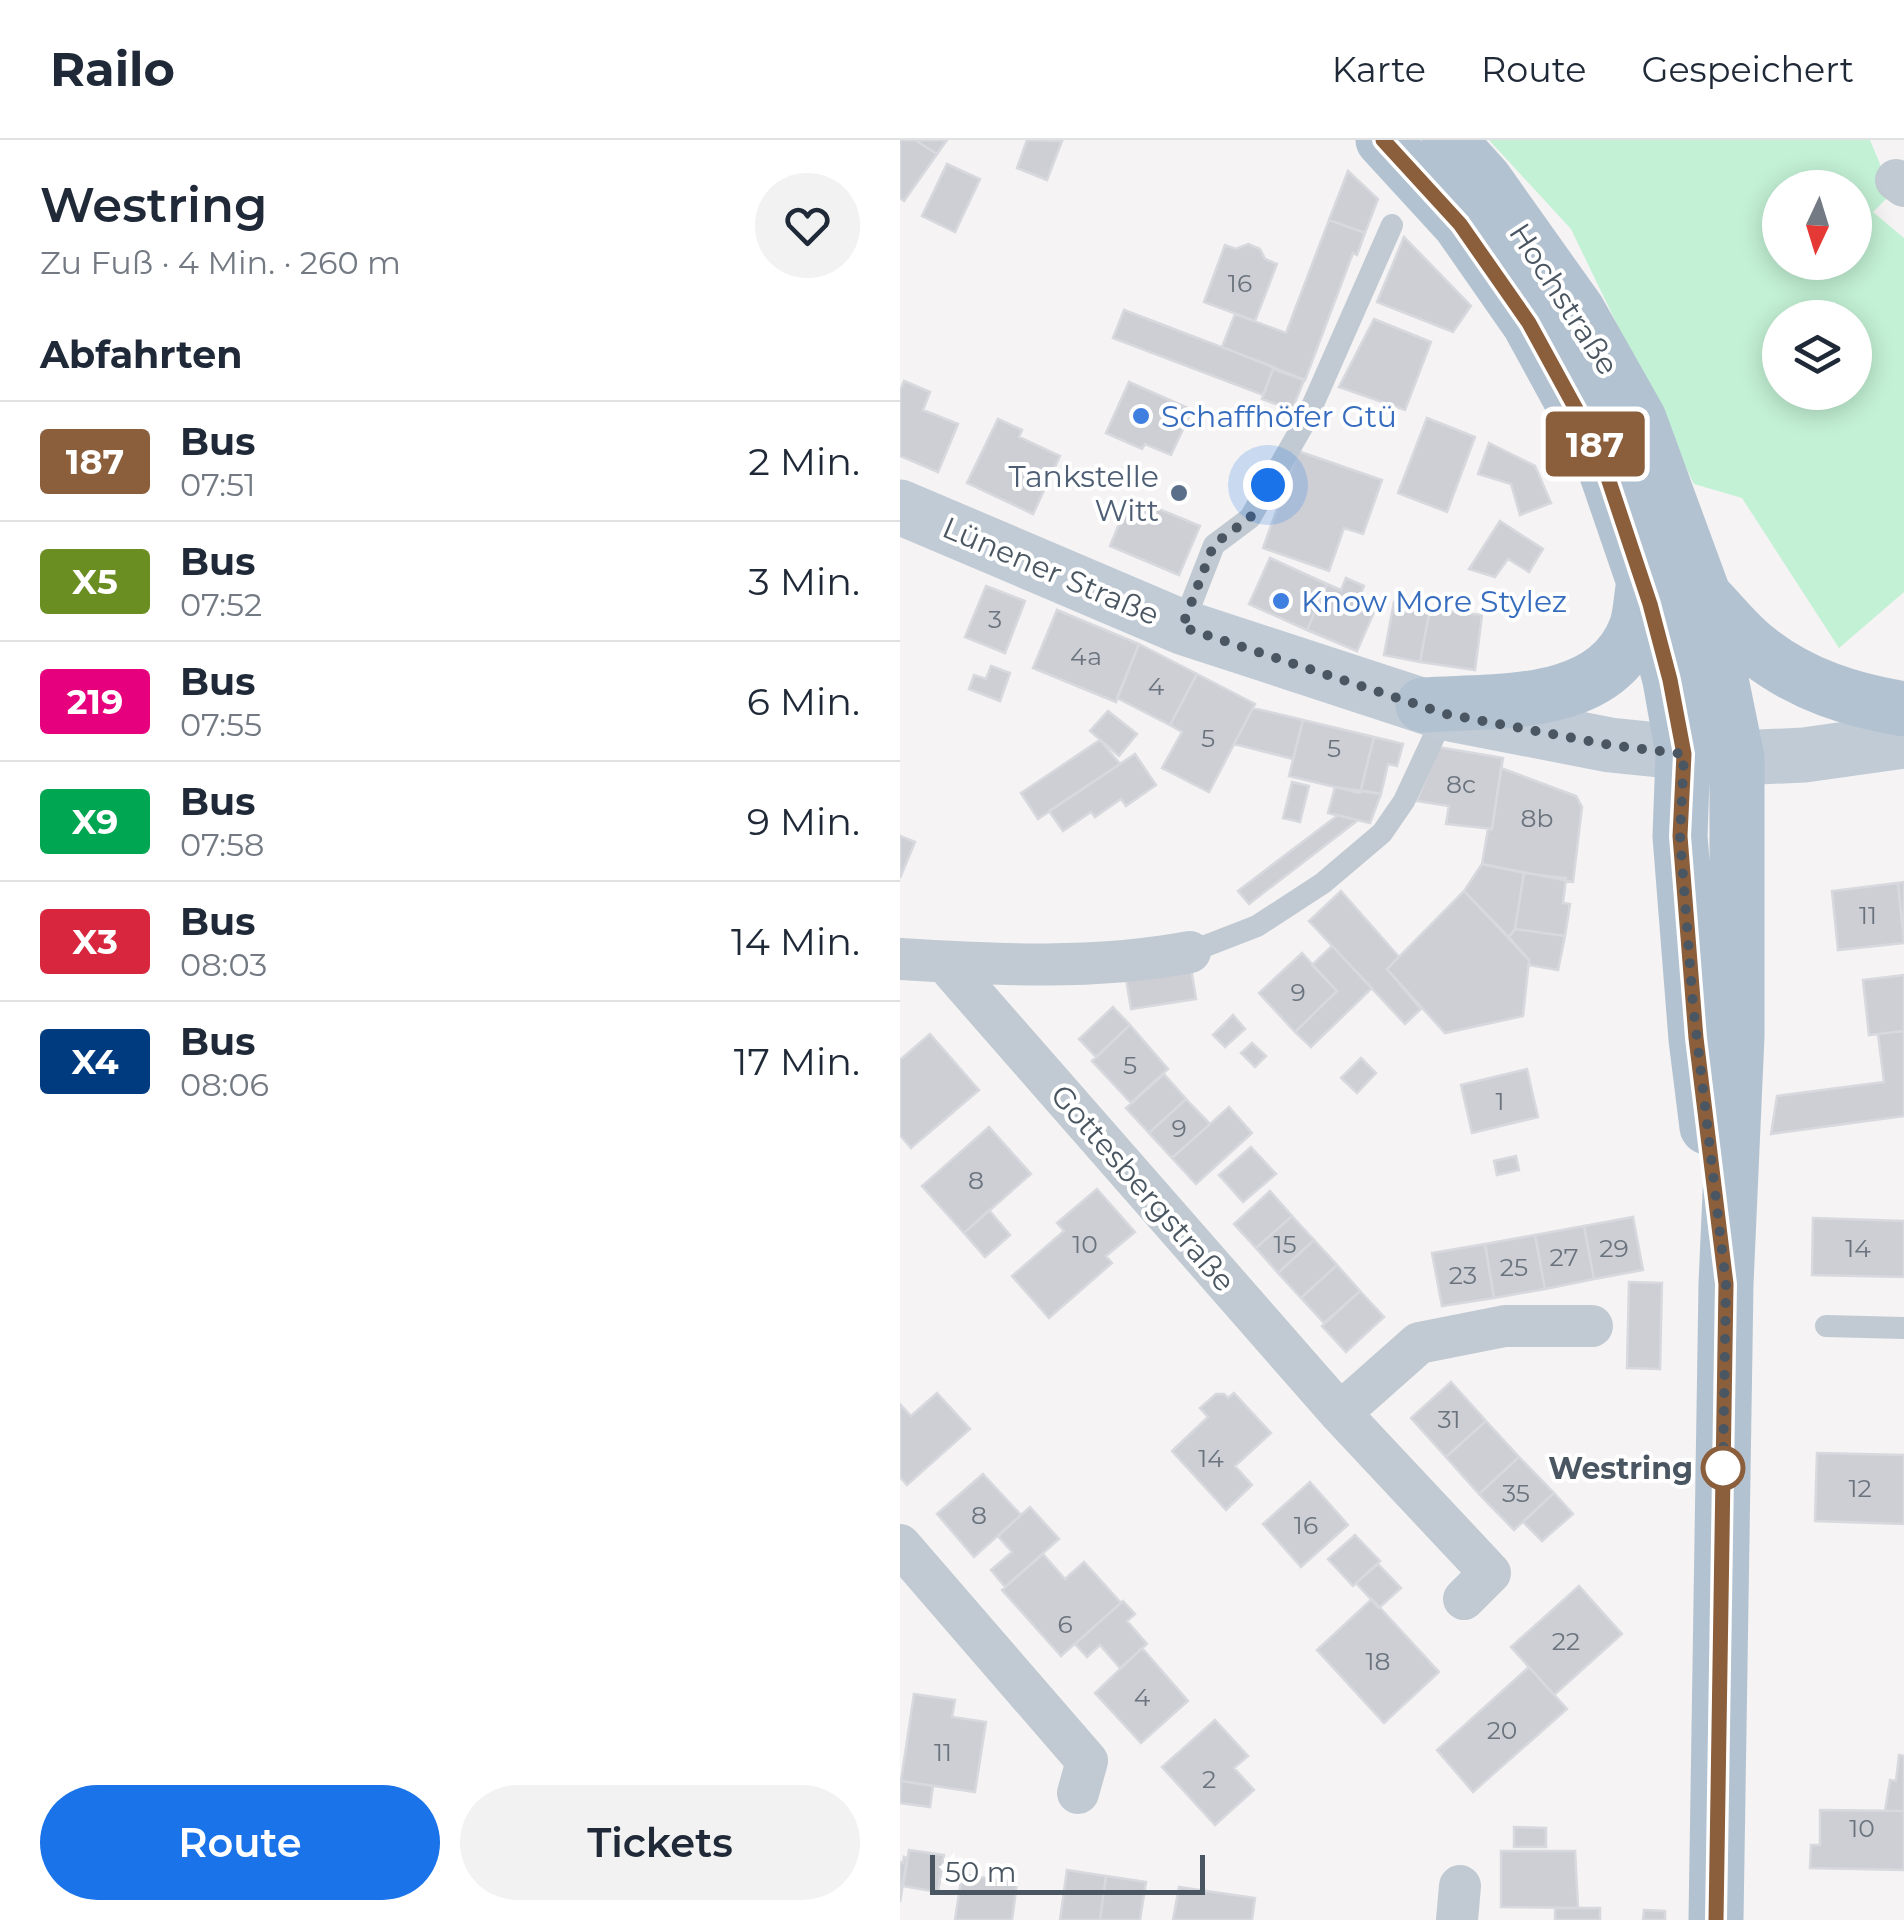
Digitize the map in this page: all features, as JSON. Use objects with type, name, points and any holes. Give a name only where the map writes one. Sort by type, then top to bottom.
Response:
[{"type":"main road","name":"Hochstraße","points":[[1383,140],[1460,224],[1529,323],[1599,451],[1644,582],[1670,680],[1710,756]]},
{"type":"main road","name":"Hochstraße","points":[[1449,140],[1486,180],[1578,311],[1630,403],[1704,596],[1710,756]]},
{"type":"main road","points":[[1434,709],[1534,698],[1589,684],[1609,668],[1636,629],[1644,582]]},
{"type":"main road","points":[[1704,596],[1758,651],[1810,683],[1854,700],[1904,709]]},
{"type":"main road","points":[[1710,756],[1738,1036],[1726,1284],[1716,1920]]},
{"type":"street","name":"Lünener Straße","points":[[900,507],[1182,627],[1434,709],[1610,745],[1710,756],[1804,755],[1904,741]]},
{"type":"street","points":[[900,959],[1093,964],[1190,952]]},
{"type":"street","name":"Gottesbergstraße","points":[[945,962],[1340,1414],[1490,1573],[1464,1599]]},
{"type":"street","points":[[1340,1414],[1419,1343],[1505,1326],[1592,1326]]},
{"type":"street","points":[[900,1544],[1087,1761],[1078,1794]]},
{"type":"lane","points":[[1182,627],[1214,544],[1250,518],[1306,420],[1392,226]]},
{"type":"lane","points":[[1190,952],[1257,926],[1323,882],[1382,833],[1404,801],[1434,709]]},
{"type":"lane","points":[[1826,1326],[1904,1328]]},
{"type":"green space","points":[[1489,140],[1870,140],[1892,193],[1873,212],[1904,238],[1904,592],[1839,648],[1742,498],[1694,484],[1571,229]]},
{"type":"building","points":[[900,140],[915,140],[937,154],[904,201],[900,198]]},
{"type":"building","points":[[915,140],[947,140],[937,154]]},
{"type":"building","points":[[1027,140],[1062,141],[1047,180],[1017,168]]},
{"type":"building","points":[[947,164],[980,179],[955,232],[922,216]]},
{"type":"building","points":[[1348,171],[1378,199],[1365,233],[1329,220]]},
{"type":"building","points":[[1329,220],[1365,233],[1357,255],[1353,253],[1305,380],[1222,347],[1235,314],[1286,333]]},
{"type":"building","points":[[1404,237],[1471,306],[1453,332],[1377,302]]},
{"type":"building","points":[[1248,244],[1277,264],[1255,321],[1204,302],[1225,245],[1236,249]]},
{"type":"building","points":[[1124,310],[1274,367],[1263,395],[1113,338]]},
{"type":"building","points":[[1374,319],[1431,342],[1405,410],[1339,387]]},
{"type":"building","points":[[1273,369],[1304,380],[1292,410],[1262,399]]},
{"type":"building","points":[[904,381],[930,392],[923,410],[958,424],[938,472],[900,456],[900,391]]},
{"type":"building","points":[[1129,382],[1192,410],[1171,455],[1145,444],[1142,449],[1106,433]]},
{"type":"building","points":[[1427,418],[1475,437],[1447,512],[1398,493]]},
{"type":"building","points":[[998,419],[1022,430],[1019,437],[1060,456],[1033,514],[967,483]]},
{"type":"building","points":[[1489,443],[1535,466],[1551,503],[1520,515],[1511,484],[1478,474]]},
{"type":"building","points":[[1298,451],[1382,480],[1363,534],[1344,528],[1329,571],[1263,548]]},
{"type":"building","points":[[1130,497],[1200,526],[1179,575],[1110,546]]},
{"type":"building","points":[[1500,521],[1543,549],[1529,572],[1508,559],[1495,577],[1469,569]]},
{"type":"building","points":[[1270,558],[1327,584],[1307,630],[1249,604]]},
{"type":"building","points":[[1346,578],[1364,586],[1360,595],[1378,603],[1357,651],[1307,630],[1327,584],[1341,590]]},
{"type":"building","points":[[986,586],[1025,601],[1005,653],[965,637]]},
{"type":"building","points":[[1394,602],[1430,609],[1420,662],[1384,655]]},
{"type":"building","points":[[1430,609],[1482,615],[1475,670],[1420,662]]},
{"type":"building","points":[[1057,610],[1139,644],[1116,702],[1033,668]]},
{"type":"building","points":[[1139,644],[1197,674],[1170,725],[1117,698]]},
{"type":"building","points":[[991,666],[1010,673],[1000,701],[969,689],[974,675],[986,679]]},
{"type":"building","points":[[1197,674],[1255,704],[1209,792],[1162,768],[1182,732],[1170,725]]},
{"type":"building","points":[[1253,708],[1303,720],[1293,759],[1234,744]]},
{"type":"building","points":[[1108,711],[1137,734],[1119,756],[1090,731]]},
{"type":"building","points":[[1303,720],[1374,737],[1360,793],[1289,776]]},
{"type":"building","points":[[1374,737],[1403,744],[1397,766],[1388,764],[1381,794],[1361,790]]},
{"type":"building","points":[[1100,740],[1120,764],[1038,819],[1021,793]]},
{"type":"building","points":[[1438,747],[1503,758],[1492,829],[1446,824],[1449,806],[1417,801]]},
{"type":"building","points":[[1135,754],[1156,785],[1126,806],[1121,799],[1095,817],[1091,812],[1063,831],[1049,811]]},
{"type":"building","points":[[1501,768],[1576,796],[1582,807],[1573,882],[1482,864],[1488,829],[1492,829]]},
{"type":"building","points":[[1292,782],[1309,786],[1300,822],[1283,818]]},
{"type":"building","points":[[1335,787],[1381,794],[1370,823],[1328,813]]},
{"type":"building","points":[[1338,815],[1358,820],[1249,904],[1238,891]]},
{"type":"building","points":[[900,836],[915,842],[900,878]]},
{"type":"building","points":[[1482,864],[1524,873],[1515,929],[1509,937],[1464,891]]},
{"type":"building","points":[[1524,873],[1566,878],[1563,903],[1570,904],[1565,936],[1515,929]]},
{"type":"building","points":[[1904,882],[1904,940],[1898,883]]},
{"type":"building","points":[[1898,883],[1904,943],[1838,950],[1832,891]]},
{"type":"building","points":[[1341,891],[1399,957],[1387,969],[1421,1009],[1405,1024],[1309,921]]},
{"type":"building","points":[[1464,891],[1529,960],[1523,1016],[1445,1033],[1387,969]]},
{"type":"building","points":[[1515,929],[1565,936],[1558,970],[1529,965],[1509,937]]},
{"type":"building","points":[[1332,946],[1372,988],[1311,1047],[1295,1032],[1337,991],[1312,965]]},
{"type":"building","points":[[1302,953],[1337,991],[1295,1032],[1259,993]]},
{"type":"building","points":[[1191,968],[1196,999],[1131,1009],[1126,979]]},
{"type":"building","points":[[1904,975],[1904,1031],[1869,1035],[1863,980]]},
{"type":"building","points":[[1113,1007],[1130,1025],[1096,1057],[1079,1039]]},
{"type":"building","points":[[1233,1015],[1245,1029],[1225,1047],[1213,1035]]},
{"type":"building","points":[[1130,1025],[1168,1069],[1131,1103],[1092,1061]]},
{"type":"building","points":[[1904,1031],[1904,1116],[1771,1134],[1777,1096],[1884,1082],[1878,1034]]},
{"type":"building","points":[[930,1034],[979,1090],[911,1148],[900,1135],[900,1060]]},
{"type":"building","points":[[1252,1043],[1266,1056],[1255,1067],[1241,1053]]},
{"type":"building","points":[[1361,1058],[1376,1073],[1357,1093],[1341,1078]]},
{"type":"building","points":[[1527,1069],[1538,1117],[1472,1133],[1461,1085]]},
{"type":"building","points":[[1164,1074],[1186,1099],[1149,1133],[1126,1108]]},
{"type":"building","points":[[1186,1099],[1210,1124],[1172,1158],[1149,1133]]},
{"type":"building","points":[[1229,1107],[1252,1133],[1196,1184],[1172,1158]]},
{"type":"building","points":[[989,1127],[1031,1174],[964,1233],[922,1186]]},
{"type":"building","points":[[1251,1147],[1276,1174],[1243,1202],[1219,1175]]},
{"type":"building","points":[[1516,1156],[1519,1170],[1497,1175],[1494,1161]]},
{"type":"building","points":[[1097,1189],[1135,1232],[1106,1256],[1112,1263],[1049,1318],[1012,1276],[1064,1231],[1057,1223]]},
{"type":"building","points":[[1270,1191],[1292,1216],[1256,1248],[1234,1224]]},
{"type":"building","points":[[989,1210],[1010,1235],[985,1257],[964,1233]]},
{"type":"building","points":[[1292,1216],[1314,1240],[1278,1273],[1256,1248]]},
{"type":"building","points":[[1633,1217],[1643,1270],[1594,1279],[1584,1226]]},
{"type":"building","points":[[1813,1218],[1904,1221],[1904,1277],[1812,1275]]},
{"type":"building","points":[[1584,1226],[1594,1279],[1545,1289],[1535,1235]]},
{"type":"building","points":[[1535,1235],[1545,1289],[1494,1298],[1485,1244]]},
{"type":"building","points":[[1314,1240],[1337,1265],[1301,1298],[1278,1273]]},
{"type":"building","points":[[1485,1244],[1494,1298],[1442,1306],[1432,1253]]},
{"type":"building","points":[[1337,1265],[1360,1291],[1324,1323],[1301,1298]]},
{"type":"building","points":[[1629,1282],[1662,1283],[1660,1369],[1627,1368]]},
{"type":"building","points":[[1360,1291],[1384,1317],[1346,1352],[1322,1326]]},
{"type":"building","points":[[1451,1382],[1486,1421],[1446,1457],[1411,1418]]},
{"type":"building","points":[[937,1393],[970,1429],[907,1485],[900,1477],[900,1404],[911,1416]]},
{"type":"building","points":[[1234,1393],[1271,1433],[1235,1466],[1252,1485],[1226,1510],[1172,1451],[1208,1417],[1200,1408],[1216,1394],[1228,1398]]},
{"type":"building","points":[[1486,1421],[1519,1457],[1479,1494],[1446,1457]]},
{"type":"building","points":[[1817,1453],[1904,1455],[1904,1524],[1815,1521]]},
{"type":"building","points":[[1519,1457],[1554,1493],[1514,1530],[1479,1494]]},
{"type":"building","points":[[983,1474],[1021,1515],[974,1557],[937,1514]]},
{"type":"building","points":[[1310,1482],[1348,1525],[1301,1567],[1263,1524]]},
{"type":"building","points":[[1554,1493],[1573,1514],[1542,1541],[1523,1522]]},
{"type":"building","points":[[1030,1507],[1059,1539],[1005,1587],[991,1570],[1012,1552],[998,1536]]},
{"type":"building","points":[[1355,1535],[1380,1561],[1353,1586],[1328,1559]]},
{"type":"building","points":[[1043,1554],[1065,1579],[1084,1562],[1121,1603],[1061,1656],[1002,1590]]},
{"type":"building","points":[[1378,1564],[1401,1588],[1379,1608],[1356,1583]]},
{"type":"building","points":[[1579,1586],[1622,1634],[1554,1695],[1511,1647]]},
{"type":"building","points":[[1372,1599],[1439,1672],[1384,1723],[1317,1650]]},
{"type":"building","points":[[1123,1601],[1135,1614],[1127,1621],[1147,1644],[1120,1668],[1100,1645],[1087,1657],[1075,1644]]},
{"type":"building","points":[[1142,1648],[1188,1701],[1141,1743],[1095,1693]]},
{"type":"building","points":[[1529,1667],[1567,1709],[1473,1792],[1437,1750]]},
{"type":"building","points":[[914,1694],[955,1700],[952,1717],[986,1722],[975,1792],[901,1781]]},
{"type":"building","points":[[1215,1720],[1248,1756],[1234,1768],[1254,1790],[1215,1825],[1162,1767]]},
{"type":"building","points":[[1899,1755],[1904,1756],[1904,1811],[1885,1811],[1890,1780],[1896,1781]]},
{"type":"building","points":[[901,1781],[933,1786],[930,1807],[900,1803]]},
{"type":"building","points":[[1820,1810],[1904,1811],[1904,1870],[1810,1868],[1811,1845],[1820,1845]]},
{"type":"building","points":[[1514,1827],[1546,1828],[1546,1847],[1514,1847]]},
{"type":"building","points":[[909,1850],[944,1855],[938,1892],[903,1886]]},
{"type":"building","points":[[1501,1851],[1575,1851],[1578,1908],[1501,1907]]},
{"type":"building","points":[[907,1858],[900,1902],[900,1862]]},
{"type":"building","points":[[1067,1870],[1106,1876],[1100,1920],[1060,1920]]},
{"type":"building","points":[[962,1874],[1017,1883],[1012,1920],[955,1920]]},
{"type":"building","points":[[1106,1876],[1146,1882],[1140,1920],[1100,1920]]},
{"type":"building","points":[[1179,1887],[1255,1898],[1252,1920],[1173,1920]]},
{"type":"building","points":[[1555,1908],[1600,1908],[1600,1920],[1555,1920]]},
{"type":"building","points":[[1644,1910],[1665,1911],[1665,1920],[1643,1920]]},
{"type":"bus line","name":"187","points":[[1383,140],[1460,224],[1529,323],[1599,451],[1657,626],[1684,754],[1680,836],[1696,1038],[1726,1284],[1716,1920]]},
{"type":"place","name":"Schaffhöfer Gtü","points":[[1141,416]]},
{"type":"place","name":"Tankstelle Witt","points":[[1179,493]]},
{"type":"place","name":"Know More Stylez","points":[[1281,601]]},
{"type":"place","name":"Westring","points":[[1723,1468]]},
{"type":"route","points":[[1268,485],[1250,518],[1214,544],[1182,627],[1446,714],[1610,745],[1684,754],[1680,836],[1693,1005],[1726,1284],[1723,1468]]}]
